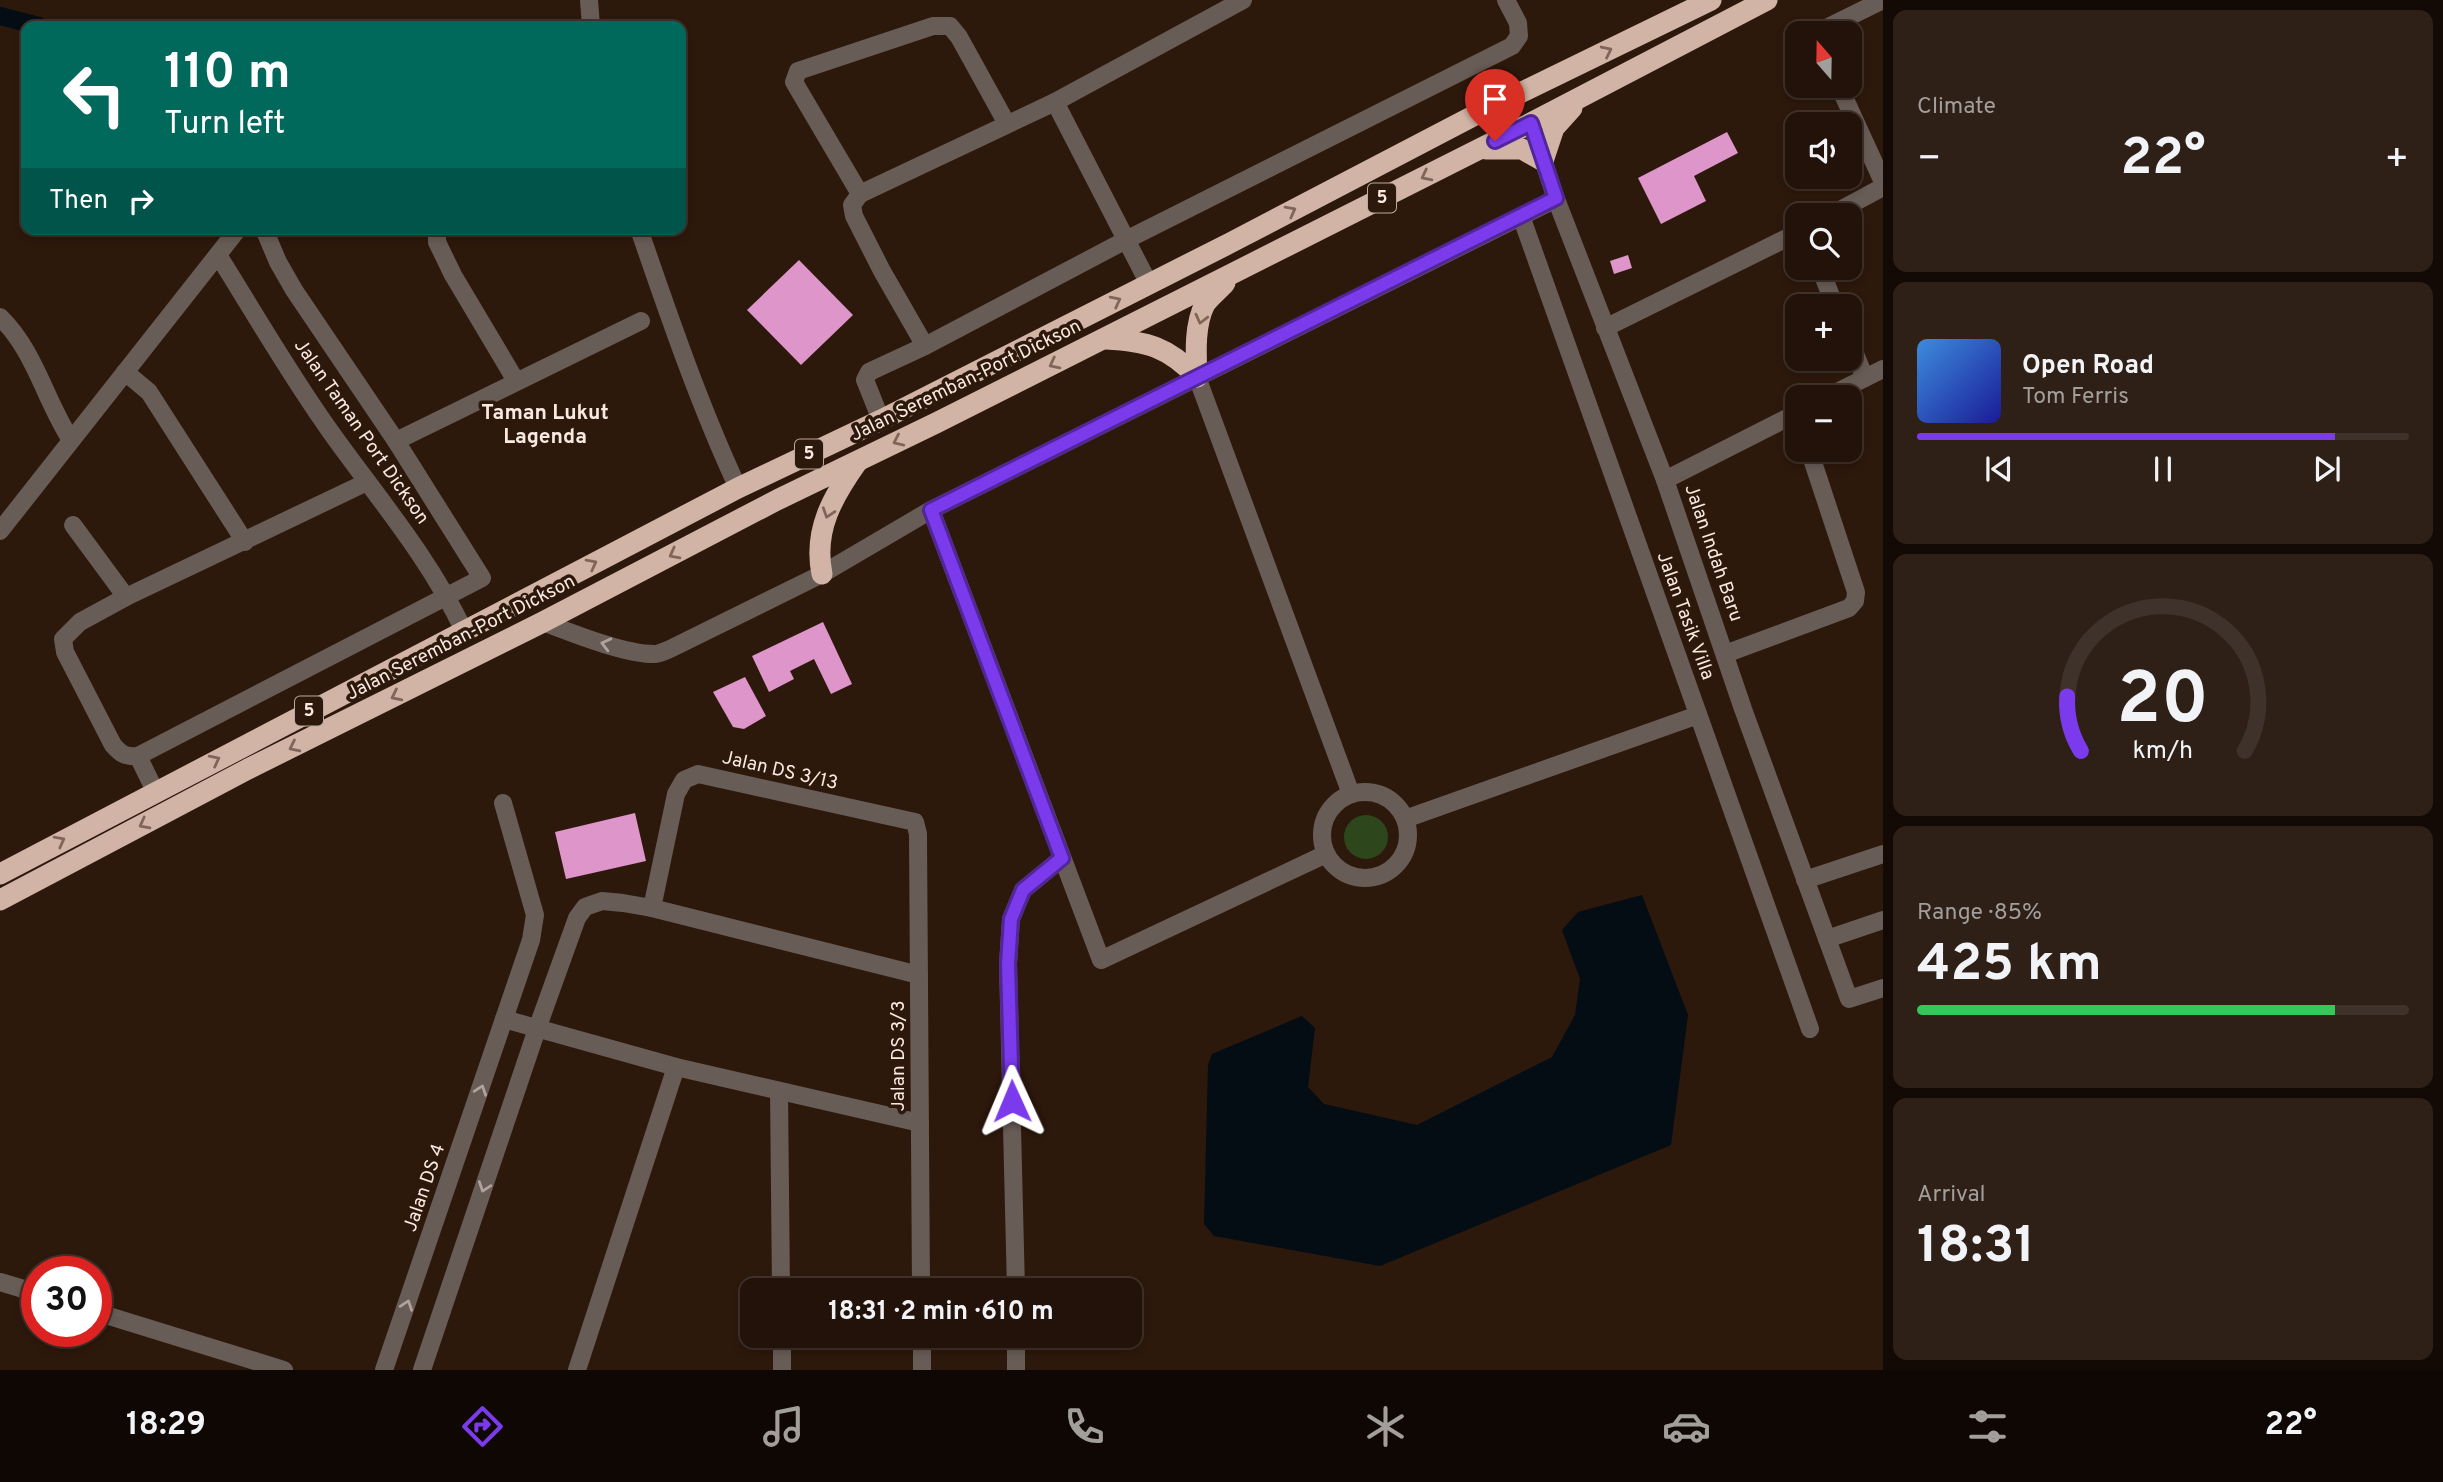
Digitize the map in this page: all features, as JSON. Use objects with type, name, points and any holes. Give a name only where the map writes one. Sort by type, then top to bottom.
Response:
[{"type":"highway","name":"Jalan Seremban-Port Dickson","points":[[0,874],[738,488],[881,420],[1479,113],[1711,0]]},
{"type":"highway","name":"Jalan Seremban-Port Dickson","points":[[0,900],[248,769],[452,669],[777,500],[1531,123],[1767,0]]},
{"type":"highway","points":[[1479,113],[1503,115],[1531,123],[1537,107],[1563,72]]},
{"type":"highway","points":[[1477,150],[1522,149],[1543,161],[1554,128],[1565,114],[1588,94]]},
{"type":"highway","points":[[1197,377],[1197,341],[1205,304],[1234,272]]},
{"type":"highway","points":[[1136,322],[1145,308],[1149,284],[1173,291],[1195,292]]},
{"type":"highway","points":[[1103,338],[1152,344],[1171,354],[1197,377]]},
{"type":"highway","points":[[822,574],[818,554],[830,505],[833,496],[859,459]]},
{"type":"highway","points":[[734,522],[739,507],[738,488],[777,500]]},
{"type":"highway","points":[[452,669],[459,664],[462,655],[464,631],[483,641],[498,643]]},
{"type":"street","points":[[589,0],[591,21]]},
{"type":"street","points":[[925,346],[854,216],[852,205],[860,194],[1055,102],[1243,0]]},
{"type":"street","points":[[881,420],[865,380],[866,374],[1512,46],[1519,36],[1518,23],[1506,0]]},
{"type":"street","points":[[1840,21],[1883,0]]},
{"type":"street","points":[[860,194],[793,82],[798,71],[933,26],[950,26],[959,37],[1007,124]]},
{"type":"street","points":[[1844,98],[1883,184],[1851,203]]},
{"type":"street","points":[[1055,102],[1149,284]]},
{"type":"street","name":"Jalan Indah Baru","points":[[1531,123],[1556,198],[1665,480],[1849,999],[1883,988]]},
{"type":"street","points":[[543,622],[631,650],[655,654],[670,649],[822,574],[931,510],[1556,198]]},
{"type":"street","name":"Jalan Tasik Villa","points":[[1521,216],[1810,1029]]},
{"type":"street","points":[[0,531],[233,235]]},
{"type":"street","points":[[267,235],[294,290],[396,441],[482,578],[138,756],[127,757],[113,745],[65,652],[63,639],[80,622],[126,597],[367,482]]},
{"type":"street","points":[[437,235],[437,242],[453,275],[516,381]]},
{"type":"street","points":[[641,235],[679,343],[722,455],[738,488]]},
{"type":"street","points":[[1605,328],[1785,239]]},
{"type":"street","name":"Jalan Taman Port Dickson","points":[[220,252],[329,429],[403,527],[448,597],[464,631]]},
{"type":"street","points":[[0,317],[30,355],[59,422],[71,440]]},
{"type":"street","points":[[396,441],[641,321]]},
{"type":"street","points":[[1851,385],[1883,369]]},
{"type":"street","points":[[1862,371],[1865,378]]},
{"type":"street","points":[[125,372],[149,391],[245,542]]},
{"type":"street","points":[[1197,377],[1351,794]]},
{"type":"street","points":[[1665,480],[1785,420]]},
{"type":"street","points":[[1725,654],[1849,608],[1855,601],[1856,592],[1812,462]]},
{"type":"street","points":[[931,510],[1101,960],[1326,854]]},
{"type":"street","points":[[73,525],[126,597]]},
{"type":"street","points":[[1405,819],[1698,715]]},
{"type":"street","points":[[138,756],[155,791]]},
{"type":"street","name":"Jalan DS 3/13","points":[[652,908],[676,794],[684,780],[698,774],[915,822]]},
{"type":"street","points":[[1364,792],[1389,799],[1405,819],[1408,833],[1406,847],[1389,870],[1375,876],[1347,874],[1335,866],[1326,854],[1322,840],[1326,819],[1338,801],[1351,794],[1364,792]]},
{"type":"street","name":"Jalan DS 4","points":[[384,1370],[531,940],[535,915],[503,803]]},
{"type":"street","name":"Jalan DS 3/3","points":[[915,822],[919,834],[921,1278]]},
{"type":"street","points":[[1805,880],[1883,854]]},
{"type":"street","points":[[1016,1278],[1008,964],[1011,919],[1023,890],[1062,858]]},
{"type":"street","points":[[422,1370],[537,1029],[577,918],[585,907],[602,901],[652,908],[919,975]]},
{"type":"street","points":[[1827,939],[1883,920]]},
{"type":"street","points":[[505,1019],[676,1067],[920,1123]]},
{"type":"street","points":[[577,1370],[676,1067]]},
{"type":"street","points":[[779,1091],[781,1278]]},
{"type":"street","points":[[0,1282],[21,1288]]},
{"type":"street","points":[[112,1317],[284,1370]]},
{"type":"street","points":[[782,1348],[782,1370]]},
{"type":"street","points":[[922,1348],[922,1370]]},
{"type":"street","points":[[1016,1348],[1016,1370]]},
{"type":"green space","points":[[1366,815],[1375,816],[1382,821],[1387,828],[1387,846],[1382,853],[1375,858],[1366,859],[1357,858],[1350,853],[1345,846],[1344,837],[1345,828],[1350,821],[1357,816]]},
{"type":"shaded area","points":[[1642,895],[1688,1015],[1671,1145],[1380,1266],[1214,1236],[1204,1224],[1208,1065],[1212,1054],[1302,1016],[1315,1028],[1308,1087],[1324,1104],[1417,1125],[1552,1057],[1575,1015],[1580,979],[1562,930],[1578,912]]},
{"type":"building","points":[[1727,132],[1738,153],[1694,176],[1706,201],[1661,224],[1638,178]]},
{"type":"building","points":[[1628,255],[1632,268],[1614,274],[1610,261]]},
{"type":"building","points":[[799,260],[853,315],[801,365],[747,310]]},
{"type":"building","points":[[823,622],[852,684],[831,694],[814,659],[790,671],[794,679],[769,692],[752,656]]},
{"type":"building","points":[[745,677],[766,716],[744,729],[733,727],[713,692]]},
{"type":"building","points":[[635,813],[646,861],[566,879],[555,832]]},
{"type":"waterway","points":[[0,16],[21,21]]},
{"type":"district","name":"Taman Lukut Lagenda","points":[[545,425]]},
{"type":"route","points":[[1012,1101],[1008,964],[1011,919],[1023,890],[1062,858],[931,510],[1556,198],[1531,123],[1495,141]]}]
